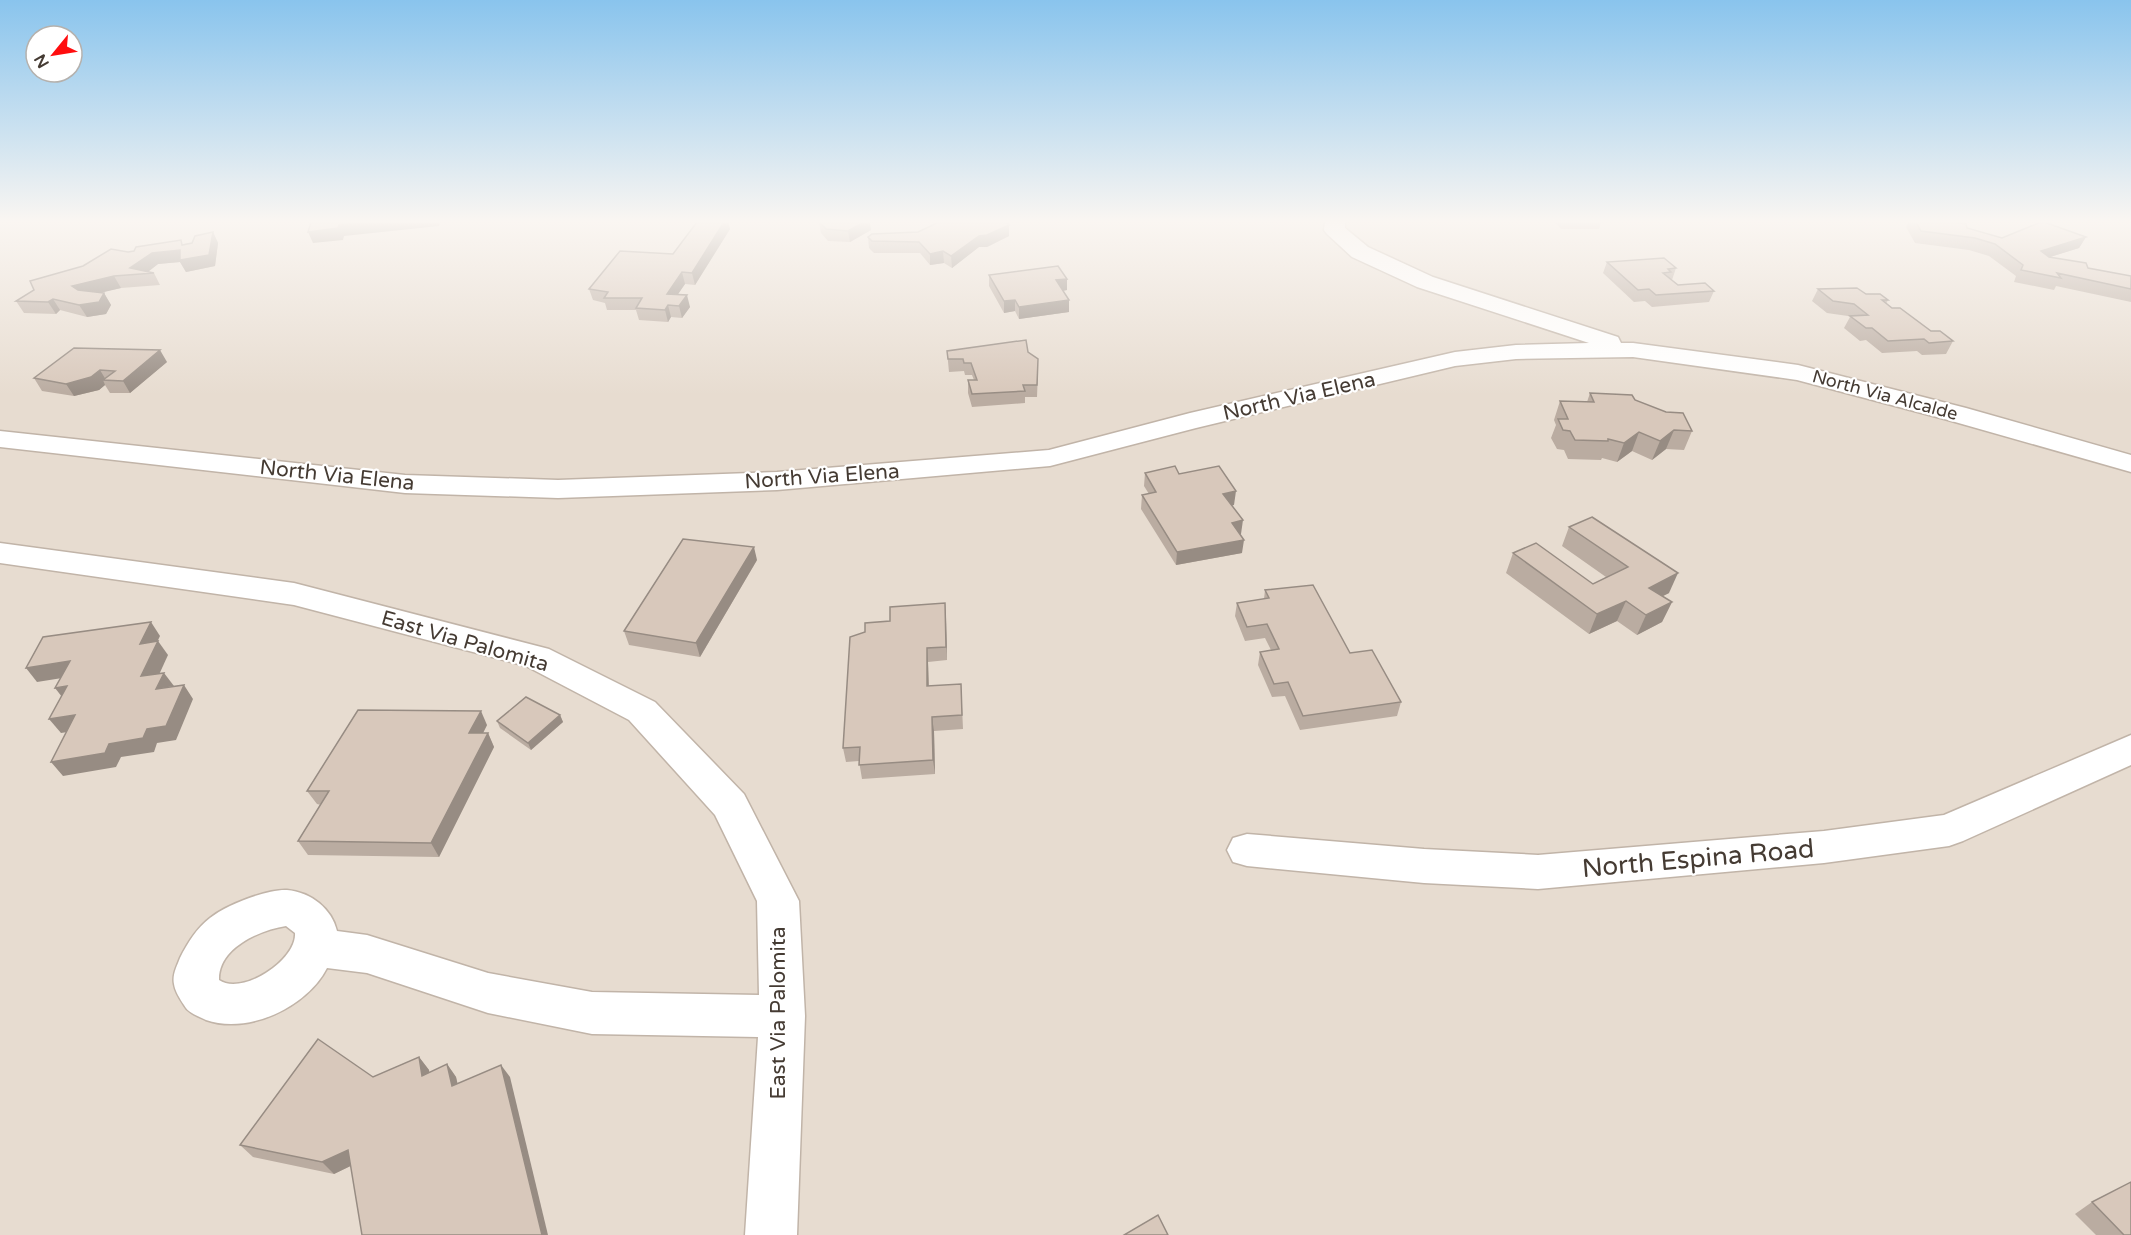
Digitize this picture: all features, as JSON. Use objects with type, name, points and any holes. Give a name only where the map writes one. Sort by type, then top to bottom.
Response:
[{"type":"street","points":[[1420,280],[1633,350]]},
{"type":"street","name":"North Via Elena","points":[[0,439],[405,484],[558,489],[777,481],[1050,458],[1190,421],[1455,359],[1516,352],[1633,350]]},
{"type":"street","name":"North Via Alcalde","points":[[1633,350],[1798,372],[1957,414],[2131,464]]},
{"type":"street","name":"East Via Palomita","points":[[8,560],[294,594],[537,657],[642,711],[730,805],[778,901],[782,1016],[771,1235]]},
{"type":"street","name":"North Espina Road","points":[[1247,850],[1424,866],[1538,872],[1824,847],[1949,830],[2131,749]]},
{"type":"street","points":[[315,947],[367,954],[488,993],[592,1013],[782,1016]]},
{"type":"shaded area","points":[[0,280],[2131,280],[2131,1235],[0,1235]]},
{"type":"building","points":[[99,280],[72,286],[78,290],[104,293],[99,302],[79,305],[53,299],[48,302],[16,301],[34,290],[30,281]]},
{"type":"building","points":[[597,280],[677,280],[667,294],[687,295],[679,306],[668,305],[665,310],[636,308],[642,298],[604,298],[608,292],[589,289]]},
{"type":"building","points":[[992,280],[1060,280],[1056,280],[1069,300],[1019,307],[1015,300],[1004,301]]},
{"type":"building","points":[[1627,280],[1671,280],[1678,285],[1705,283],[1714,291],[1656,295],[1649,289],[1638,290]]},
{"type":"building","points":[[2088,280],[2131,280],[2131,289]]},
{"type":"building","points":[[1857,288],[1866,294],[1880,294],[1888,300],[1882,300],[1892,308],[1900,308],[1931,331],[1940,331],[1953,341],[1929,343],[1924,339],[1888,341],[1872,328],[1866,328],[1850,316],[1868,315],[1854,304],[1833,301],[1818,289]]},
{"type":"building","points":[[1026,340],[1028,352],[1038,359],[1037,385],[1023,385],[1025,391],[972,394],[968,380],[977,380],[971,363],[964,363],[963,359],[948,359],[947,351]]},
{"type":"building","points":[[74,348],[160,350],[123,381],[103,380],[115,371],[100,370],[91,377],[66,384],[34,378]]},
{"type":"building","points":[[1590,393],[1632,395],[1635,400],[1666,412],[1683,413],[1692,431],[1674,430],[1660,441],[1639,432],[1624,443],[1608,439],[1608,441],[1575,440],[1570,431],[1563,430],[1558,419],[1568,419],[1560,401],[1594,402]]},
{"type":"building","points":[[1175,466],[1179,474],[1219,466],[1236,491],[1223,494],[1243,520],[1232,523],[1244,540],[1177,552],[1142,495],[1156,492],[1145,473]]},
{"type":"building","points":[[1592,517],[1678,573],[1649,588],[1672,602],[1646,615],[1626,601],[1597,614],[1513,553],[1536,543],[1593,584],[1628,567],[1569,527]]},
{"type":"building","points":[[683,539],[754,547],[696,643],[624,631]]},
{"type":"building","points":[[1313,585],[1350,653],[1372,650],[1401,702],[1303,716],[1288,682],[1274,684],[1260,652],[1279,649],[1267,624],[1247,627],[1237,603],[1269,598],[1265,590]]},
{"type":"building","points":[[945,603],[946,647],[927,648],[927,686],[961,684],[962,715],[932,717],[933,760],[859,765],[860,747],[843,748],[850,637],[865,632],[865,623],[890,621],[890,607]]},
{"type":"building","points":[[151,622],[140,644],[158,641],[141,676],[164,673],[156,689],[184,685],[166,726],[147,729],[143,738],[109,744],[105,753],[51,762],[75,715],[49,719],[67,686],[55,688],[70,661],[26,668],[43,637]]},
{"type":"building","points":[[526,697],[560,715],[528,743],[497,721]]},
{"type":"building","points":[[358,710],[481,711],[469,733],[488,733],[431,843],[298,841],[329,791],[307,791]]},
{"type":"building","points":[[318,1039],[373,1077],[419,1057],[422,1076],[447,1064],[452,1086],[501,1065],[542,1235],[362,1235],[348,1150],[322,1162],[240,1145]]},
{"type":"building","points":[[2131,1182],[2131,1235],[2124,1235],[2092,1202]]},
{"type":"building","points":[[1158,1215],[1168,1235],[1124,1235]]}]
